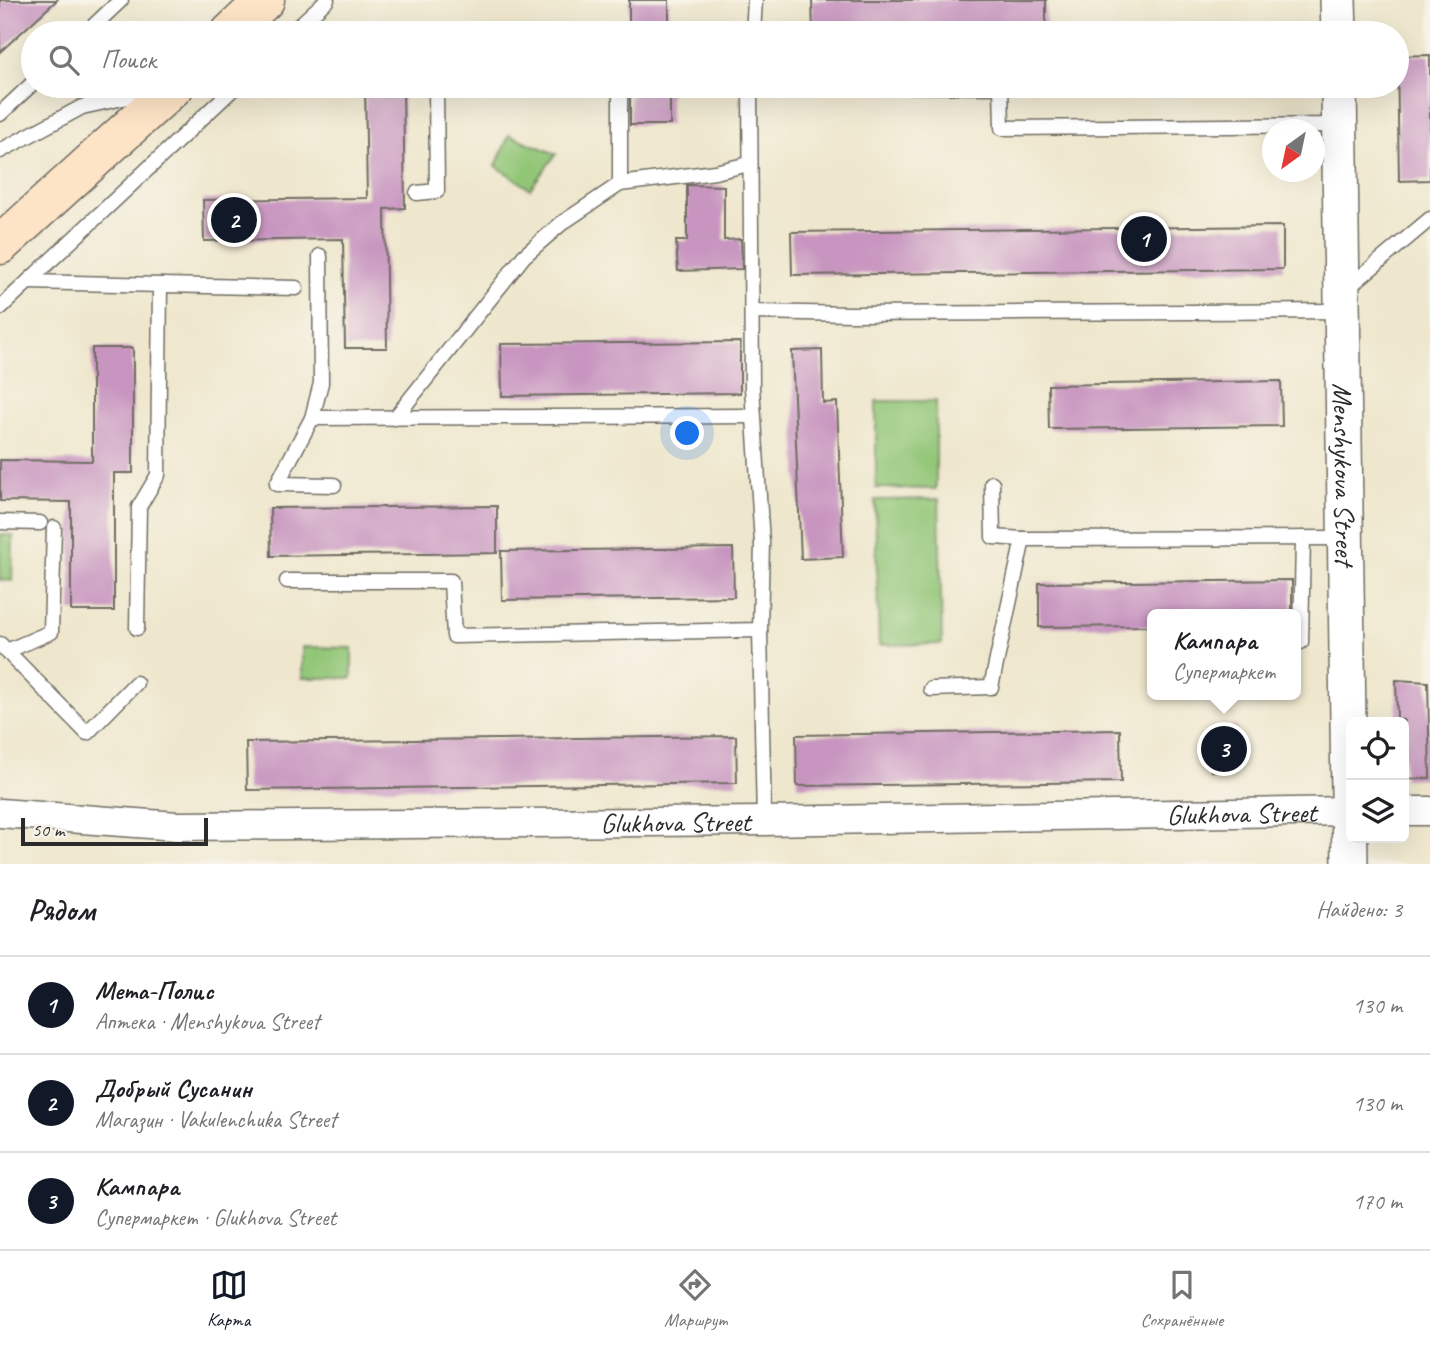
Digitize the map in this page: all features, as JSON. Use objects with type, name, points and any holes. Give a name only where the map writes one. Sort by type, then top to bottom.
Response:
[{"type":"main road","points":[[0,246],[161,98]]},
{"type":"street","points":[[1338,0],[1339,21]]},
{"type":"street","name":"Menshykova Street","points":[[1339,98],[1350,780]]},
{"type":"street","name":"Glukhova Street","points":[[0,813],[177,826],[764,821],[1346,811]]},
{"type":"street","points":[[1409,811],[1430,811]]},
{"type":"street","name":"Menshykova Street","points":[[1350,843],[1350,864]]},
{"type":"lane","points":[[99,21],[121,0]]},
{"type":"lane","points":[[305,21],[327,0]]},
{"type":"lane","points":[[754,21],[755,0]]},
{"type":"lane","points":[[0,114],[21,94]]},
{"type":"lane","points":[[0,151],[82,107],[121,98]]},
{"type":"lane","points":[[0,308],[223,98]]},
{"type":"lane","points":[[417,193],[437,191],[436,98]]},
{"type":"lane","points":[[620,98],[620,184]]},
{"type":"lane","points":[[750,98],[752,416],[762,543],[760,630],[764,821]]},
{"type":"lane","points":[[1002,98],[1002,128],[1340,125]]},
{"type":"lane","points":[[395,418],[524,256],[562,223],[620,184],[715,172],[749,164]]},
{"type":"lane","points":[[753,312],[866,314],[1342,302],[1430,219]]},
{"type":"lane","points":[[320,256],[321,383],[312,418],[277,484],[334,485]]},
{"type":"lane","points":[[28,282],[296,288]]},
{"type":"lane","points":[[137,628],[139,507],[158,475],[160,285]]},
{"type":"lane","points":[[312,418],[752,416]]},
{"type":"lane","points":[[992,482],[993,537],[1346,538]]},
{"type":"lane","points":[[0,522],[47,525],[51,632],[4,648],[87,733],[136,683]]},
{"type":"lane","points":[[1301,642],[1304,538]]},
{"type":"lane","points":[[931,689],[991,687],[1023,539]]},
{"type":"lane","points":[[287,581],[452,582],[454,636],[760,630]]},
{"type":"green space","points":[[509,135],[556,154],[530,189],[496,166]]},
{"type":"green space","points":[[876,401],[936,401],[936,489],[876,488]]},
{"type":"green space","points":[[939,499],[942,644],[879,645],[875,500]]},
{"type":"green space","points":[[0,535],[13,535],[12,581],[0,580]]},
{"type":"green space","points":[[302,647],[352,648],[352,678],[302,678]]},
{"type":"building","points":[[0,0],[57,0],[34,21],[21,21],[21,33],[0,52]]},
{"type":"building","points":[[629,0],[669,0],[669,21],[629,21]]},
{"type":"building","points":[[812,0],[1046,0],[1046,21],[813,21]]},
{"type":"building","points":[[1430,55],[1430,180],[1399,181],[1398,98],[1409,98],[1409,56]]},
{"type":"building","points":[[365,98],[403,98],[405,208],[385,209],[387,348],[345,348],[343,239],[204,241],[203,200],[367,198]]},
{"type":"building","points":[[630,98],[670,98],[670,125],[630,125]]},
{"type":"building","points":[[687,185],[724,186],[724,240],[741,239],[742,269],[678,271],[676,241],[687,241]]},
{"type":"building","points":[[1283,226],[1283,269],[792,275],[791,232]]},
{"type":"building","points":[[740,342],[740,393],[502,396],[501,344]]},
{"type":"building","points":[[92,348],[133,348],[133,473],[114,473],[114,611],[71,611],[71,502],[0,501],[0,460],[92,461]]},
{"type":"building","points":[[822,350],[823,403],[837,402],[843,557],[801,559],[792,351]]},
{"type":"building","points":[[1281,381],[1282,426],[1049,429],[1048,385]]},
{"type":"building","points":[[497,506],[497,553],[271,556],[270,508]]},
{"type":"building","points":[[733,548],[734,597],[502,600],[501,551]]},
{"type":"building","points":[[1292,580],[1292,609],[1147,609],[1147,626],[1039,627],[1039,583]]},
{"type":"building","points":[[1396,680],[1428,682],[1430,778],[1409,779],[1409,717],[1397,717]]},
{"type":"building","points":[[1210,727],[1237,727],[1238,770],[1211,771]]},
{"type":"building","points":[[1120,730],[1121,782],[797,786],[796,735]]},
{"type":"building","points":[[736,736],[737,783],[247,790],[246,742]]},
{"type":"place","name":"Добрый Сусанин","points":[[234,220]]},
{"type":"place","name":"Мета-Полис","points":[[1144,239]]},
{"type":"place","name":"Кампара","points":[[1224,749]]}]
